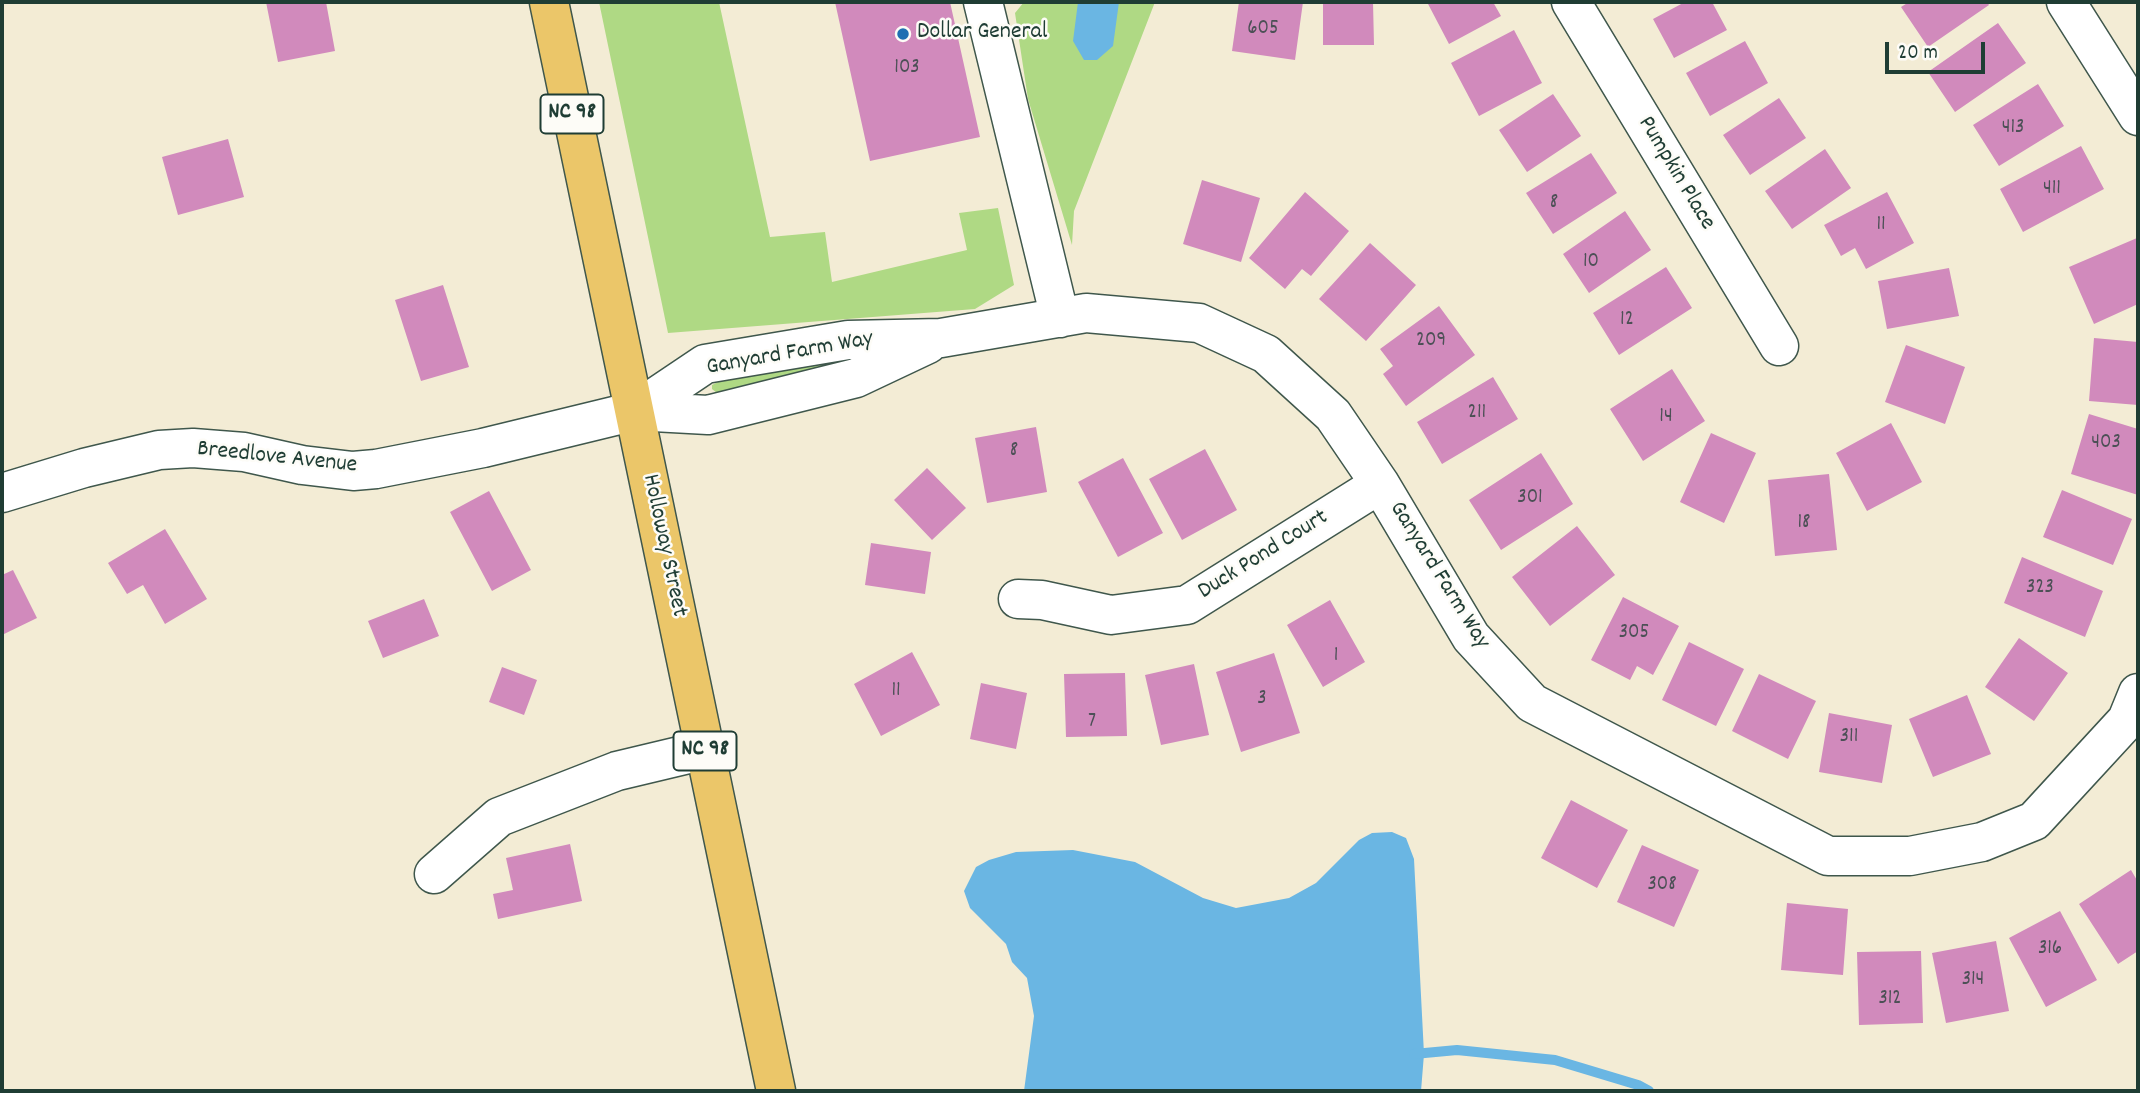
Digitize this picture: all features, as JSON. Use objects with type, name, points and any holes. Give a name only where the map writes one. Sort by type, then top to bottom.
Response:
[{"type":"highway","name":"Holloway Street","points":[[549,2],[776,1091]]},
{"type":"street","points":[[983,2],[1060,318]]},
{"type":"street","name":"Pumpkin Place","points":[[1571,2],[1779,346]]},
{"type":"street","points":[[2066,2],[2138,116]]},
{"type":"street","name":"Ganyard Farm Way","points":[[635,411],[705,364],[848,340],[941,338],[1086,313],[1199,323],[1266,354],[1334,415],[1380,484],[1471,637],[1532,703],[1828,856],[1910,856],[1982,842],[2034,821],[2127,720],[2138,693]]},
{"type":"street","name":"Ganyard Farm Way","points":[[635,411],[708,415],[856,378],[941,338]]},
{"type":"street","name":"Breedlove Avenue","points":[[2,494],[84,468],[159,450],[244,452],[302,465],[353,471],[376,469],[483,448],[635,411]]},
{"type":"street","name":"Duck Pond Court","points":[[1018,598],[1042,600],[1111,615],[1187,605],[1380,484]]},
{"type":"street","points":[[434,874],[499,817],[617,771],[705,750]]},
{"type":"green space","points":[[599,2],[719,2],[770,237],[825,232],[832,282],[967,250],[959,213],[998,208],[1014,285],[975,309],[668,333]]},
{"type":"green space","points":[[1024,2],[1155,2],[1074,211],[1072,245],[1028,99],[1015,13]]},
{"type":"green space","points":[[915,341],[917,343],[717,393],[712,389],[712,385],[718,382]]},
{"type":"water","points":[[1078,2],[1119,2],[1113,46],[1097,60],[1084,60],[1073,41]]},
{"type":"water","points":[[1392,832],[1406,838],[1414,859],[1424,1054],[1421,1091],[1024,1091],[1034,1016],[1027,978],[1012,962],[1006,944],[970,908],[964,891],[976,867],[1016,852],[1073,850],[1135,862],[1203,898],[1236,908],[1289,898],[1316,883],[1359,840],[1372,833]]},
{"type":"building","points":[[266,2],[326,2],[335,51],[278,62]]},
{"type":"building","points":[[835,2],[950,2],[980,137],[870,161]]},
{"type":"building","points":[[1239,2],[1303,2],[1295,60],[1232,51]]},
{"type":"building","points":[[1323,2],[1373,2],[1374,45],[1323,45]]},
{"type":"building","points":[[1427,2],[1493,2],[1501,16],[1449,44]]},
{"type":"building","points":[[1685,2],[1712,2],[1727,30],[1674,58],[1653,19]]},
{"type":"building","points":[[1909,2],[1987,2],[1989,5],[1928,47],[1901,7]]},
{"type":"building","points":[[1998,23],[2026,63],[1955,112],[1928,72]]},
{"type":"building","points":[[1514,30],[1542,83],[1479,116],[1451,63]]},
{"type":"building","points":[[1745,41],[1768,83],[1710,116],[1686,73]]},
{"type":"building","points":[[2038,84],[2064,126],[1999,166],[1973,125]]},
{"type":"building","points":[[1553,94],[1581,136],[1527,172],[1499,130]]},
{"type":"building","points":[[1779,98],[1806,138],[1750,175],[1723,135]]},
{"type":"building","points":[[228,139],[244,197],[178,215],[162,157]]},
{"type":"building","points":[[2081,146],[2104,189],[2023,232],[2000,189]]},
{"type":"building","points":[[1825,149],[1851,188],[1792,229],[1765,191]]},
{"type":"building","points":[[1591,153],[1617,193],[1553,234],[1526,193]]},
{"type":"building","points":[[1202,180],[1260,198],[1241,262],[1183,244]]},
{"type":"building","points":[[1305,192],[1349,231],[1311,276],[1302,269],[1285,289],[1249,258]]},
{"type":"building","points":[[1887,192],[1914,243],[1866,269],[1855,248],[1841,256],[1824,225]]},
{"type":"building","points":[[1625,211],[1651,250],[1589,293],[1563,254]]},
{"type":"building","points":[[2137,238],[2138,304],[2094,324],[2069,267]]},
{"type":"building","points":[[1370,243],[1416,285],[1366,341],[1319,299]]},
{"type":"building","points":[[1666,267],[1692,308],[1619,355],[1593,313]]},
{"type":"building","points":[[1949,268],[1959,316],[1887,329],[1878,281]]},
{"type":"building","points":[[443,285],[469,367],[421,381],[395,300]]},
{"type":"building","points":[[1439,306],[1475,355],[1406,406],[1383,374],[1393,366],[1380,349]]},
{"type":"building","points":[[2094,338],[2138,342],[2138,405],[2089,401]]},
{"type":"building","points":[[1906,345],[1965,367],[1945,424],[1885,402]]},
{"type":"building","points":[[1672,369],[1705,421],[1643,461],[1610,409]]},
{"type":"building","points":[[1493,377],[1518,419],[1442,464],[1417,422]]},
{"type":"building","points":[[2089,414],[2138,429],[2138,495],[2071,474]]},
{"type":"building","points":[[1891,423],[1922,482],[1867,511],[1836,453]]},
{"type":"building","points":[[1036,427],[1047,492],[987,503],[975,438]]},
{"type":"building","points":[[1711,433],[1756,453],[1724,523],[1680,502]]},
{"type":"building","points":[[1205,449],[1237,510],[1182,540],[1149,479]]},
{"type":"building","points":[[1541,453],[1573,504],[1501,550],[1469,500]]},
{"type":"building","points":[[1123,458],[1163,533],[1118,557],[1078,482]]},
{"type":"building","points":[[927,468],[966,508],[932,540],[894,500]]},
{"type":"building","points":[[1829,474],[1837,550],[1775,556],[1768,480]]},
{"type":"building","points":[[2062,490],[2132,519],[2113,565],[2043,537]]},
{"type":"building","points":[[489,491],[531,570],[492,591],[450,512]]},
{"type":"building","points":[[1577,526],[1615,575],[1550,626],[1512,577]]},
{"type":"building","points":[[165,529],[207,599],[165,624],[143,585],[127,594],[108,563]]},
{"type":"building","points":[[871,543],[931,552],[925,594],[865,585]]},
{"type":"building","points":[[2022,557],[2103,591],[2085,637],[2004,603]]},
{"type":"building","points":[[13,570],[37,618],[2,635],[2,575]]},
{"type":"building","points":[[1623,597],[1679,626],[1653,675],[1637,666],[1630,680],[1591,660]]},
{"type":"building","points":[[424,599],[439,636],[383,658],[368,621]]},
{"type":"building","points":[[1330,600],[1365,662],[1323,687],[1287,625]]},
{"type":"building","points":[[2019,638],[2068,673],[2034,721],[1985,687]]},
{"type":"building","points":[[1689,642],[1744,669],[1716,726],[1662,700]]},
{"type":"building","points":[[912,652],[940,705],[881,736],[854,684]]},
{"type":"building","points":[[1274,653],[1300,733],[1241,752],[1216,672]]},
{"type":"building","points":[[1194,664],[1209,735],[1161,745],[1145,675]]},
{"type":"building","points":[[502,667],[537,680],[524,715],[489,702]]},
{"type":"building","points":[[1125,673],[1127,736],[1066,737],[1064,674]]},
{"type":"building","points":[[1759,674],[1816,701],[1788,759],[1732,731]]},
{"type":"building","points":[[981,683],[1027,693],[1016,749],[970,739]]},
{"type":"building","points":[[1967,695],[1991,754],[1933,777],[1909,719]]},
{"type":"building","points":[[1829,713],[1892,725],[1882,783],[1819,772]]},
{"type":"building","points":[[1571,800],[1628,830],[1597,888],[1541,858]]},
{"type":"building","points":[[570,844],[582,901],[498,919],[493,894],[513,890],[506,858]]},
{"type":"building","points":[[1642,845],[1699,870],[1674,927],[1617,902]]},
{"type":"building","points":[[2131,870],[2138,882],[2138,951],[2118,964],[2079,904]]},
{"type":"building","points":[[1787,903],[1848,909],[1843,975],[1781,970]]},
{"type":"building","points":[[2060,911],[2097,980],[2046,1007],[2009,938]]},
{"type":"building","points":[[1996,941],[2009,1011],[1946,1023],[1932,953]]},
{"type":"building","points":[[1921,951],[1923,1023],[1859,1025],[1857,952]]},
{"type":"waterway","points":[[1414,1054],[1457,1050],[1555,1060],[1638,1085],[1649,1091]]},
{"type":"place","name":"Dollar General","points":[[903,34]]}]
